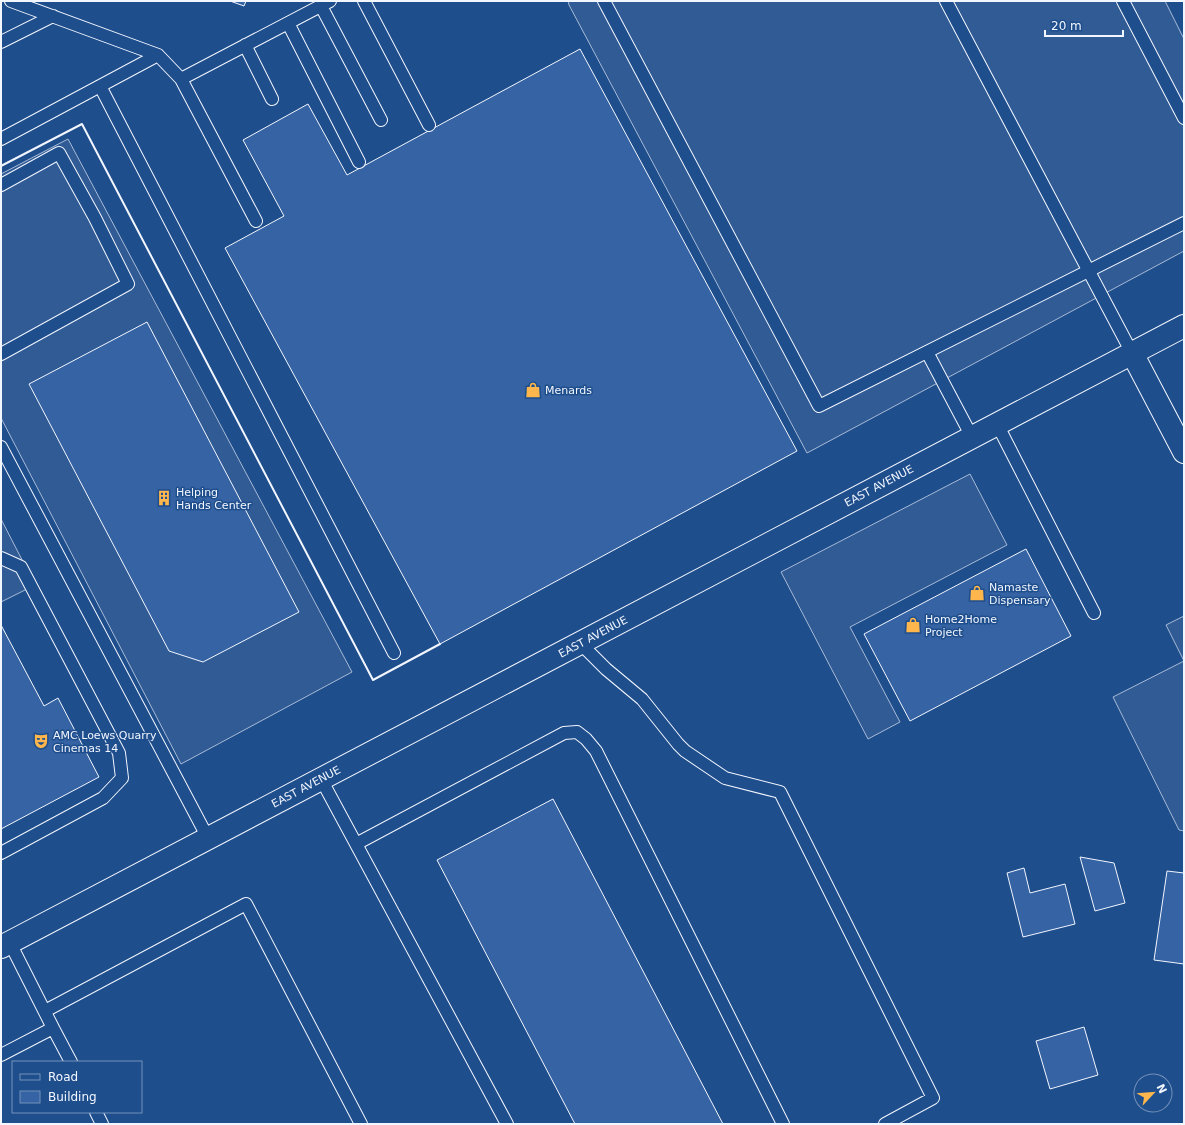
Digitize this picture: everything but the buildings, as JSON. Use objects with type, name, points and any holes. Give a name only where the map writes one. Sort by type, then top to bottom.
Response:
[{"type":"street","name":"EAST AVENUE","points":[[5,945],[1184,326]]},
{"type":"street","points":[[1132,353],[1184,452]]},
{"type":"lane","points":[[11,1],[158,55],[181,79],[256,221]]},
{"type":"lane","points":[[364,1],[428,125]]},
{"type":"lane","points":[[604,1],[819,406],[1184,223]]},
{"type":"lane","points":[[946,1],[1132,353]]},
{"type":"lane","points":[[1124,1],[1184,118]]},
{"type":"lane","points":[[181,79],[326,3],[381,120]]},
{"type":"lane","points":[[1,42],[53,16]]},
{"type":"lane","points":[[288,23],[359,162]]},
{"type":"lane","points":[[245,45],[272,99]]},
{"type":"lane","points":[[1,139],[158,55]]},
{"type":"lane","points":[[100,86],[394,653]]},
{"type":"lane","points":[[1,185],[59,153],[95,218],[128,284],[1,354]]},
{"type":"lane","points":[[927,352],[972,437]]},
{"type":"lane","points":[[997,424],[1094,613]]},
{"type":"lane","points":[[1,447],[208,838]]},
{"type":"lane","points":[[1,558],[21,567],[119,753],[122,778],[103,798],[1,853]]},
{"type":"lane","points":[[580,643],[606,669],[642,699],[685,751],[726,778],[780,792],[933,1098],[885,1124]]},
{"type":"lane","points":[[356,844],[564,733],[577,732],[586,739],[596,751],[783,1124]]},
{"type":"lane","points":[[321,779],[507,1124]]},
{"type":"lane","points":[[45,1011],[246,904],[361,1124]]},
{"type":"lane","points":[[5,945],[45,1011],[70,1061]]},
{"type":"lane","points":[[1,1054],[53,1028]]},
{"type":"lane","points":[[96,1113],[102,1124]]},
{"type":"shaded area","points":[[568,1],[1165,1],[1184,39],[1184,251],[807,453]]},
{"type":"shaded area","points":[[68,139],[352,672],[181,764],[1,418],[1,174]]},
{"type":"shaded area","points":[[970,474],[1007,545],[850,627],[900,722],[868,739],[781,572]]},
{"type":"shaded area","points":[[1,519],[35,585],[1,602]]},
{"type":"shaded area","points":[[1184,616],[1184,661],[1166,625]]},
{"type":"shaded area","points":[[1184,661],[1184,831],[1179,830],[1113,697]]},
{"type":"wall","points":[[1,166],[82,124],[373,680],[440,644]]},
{"type":"place","name":"Menards","points":[[533,390]]},
{"type":"place","name":"Helping Hands Center","points":[[164,498]]},
{"type":"place","name":"Namaste Dispensary","points":[[977,593]]},
{"type":"place","name":"Home2Home Project","points":[[913,625]]},
{"type":"place","name":"AMC Loews Quarry Cinemas 14","points":[[41,741]]}]
